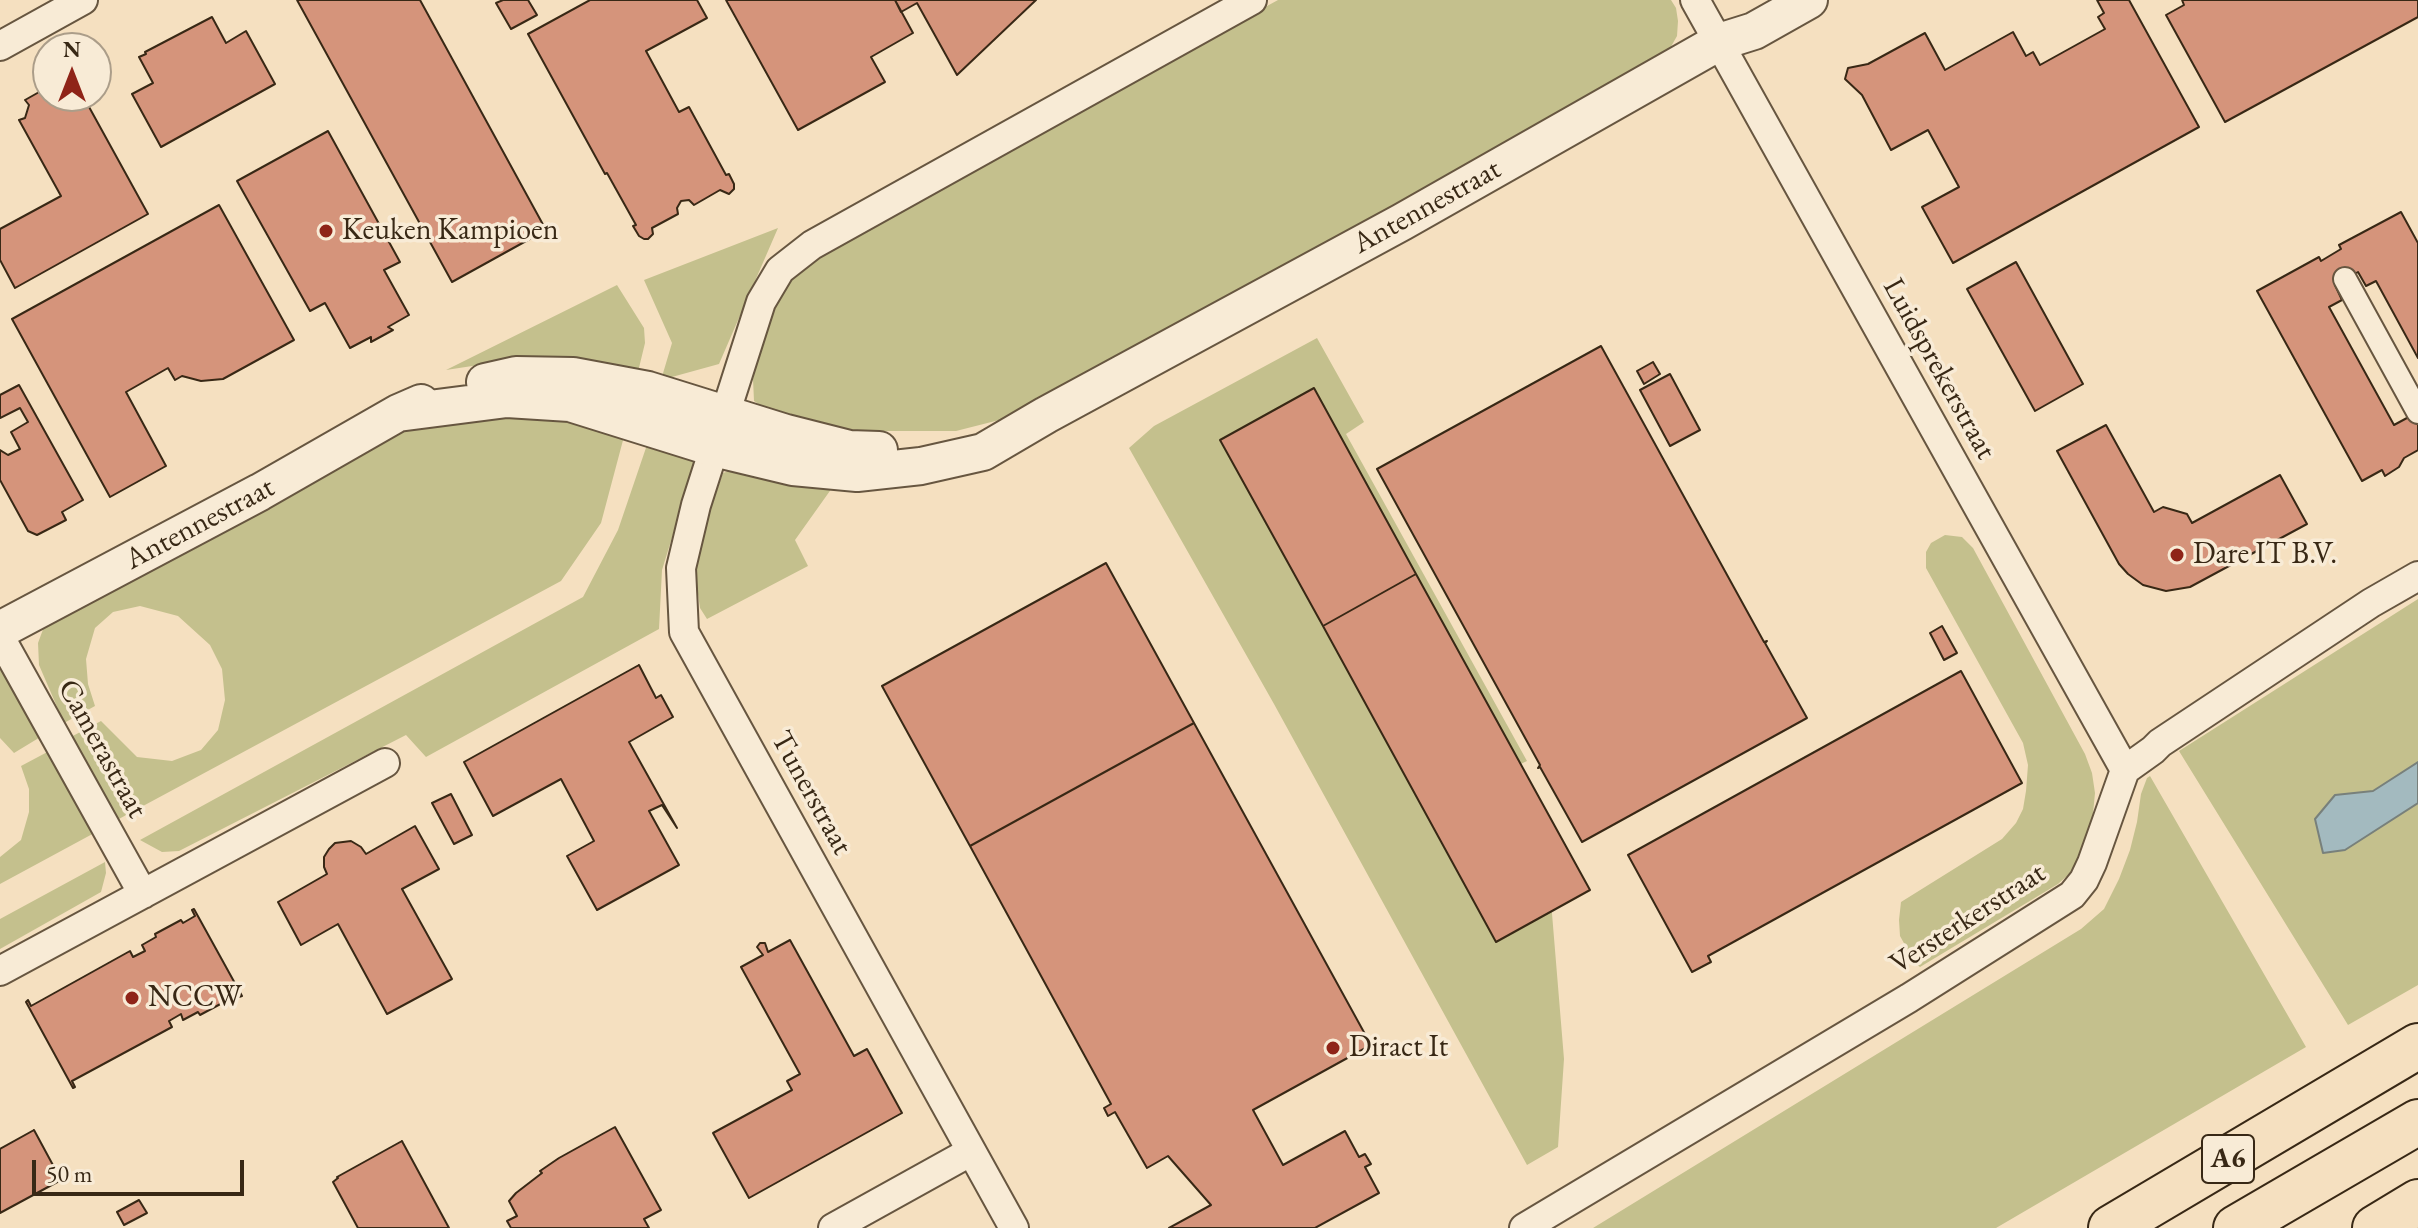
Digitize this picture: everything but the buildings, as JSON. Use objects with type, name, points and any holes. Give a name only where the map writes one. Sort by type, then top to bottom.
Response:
[{"type":"highway","name":"A6","points":[[2111,1228],[2418,1046]]},
{"type":"highway","name":"A6","points":[[2236,1228],[2400,1133]]},
{"type":"highway","points":[[2375,1228],[2410,1212]]},
{"type":"street","points":[[0,46],[83,0]]},
{"type":"street","points":[[720,431],[761,302],[780,270],[812,245],[1252,0]]},
{"type":"street","name":"Luidsprekerstraat","points":[[1695,0],[2125,770]]},
{"type":"street","name":"Antennestraat","points":[[0,630],[260,492],[398,413],[446,391],[516,375],[573,376],[648,390],[720,431],[786,433],[849,449],[909,451],[968,443],[1046,415],[1402,222],[1719,42],[1754,31],[1809,0]]},
{"type":"street","points":[[2345,279],[2418,412]]},
{"type":"street","name":"Tunerstraat","points":[[720,431],[696,505],[681,568],[684,632],[970,1152]]},
{"type":"street","points":[[2125,770],[2160,743],[2418,576]]},
{"type":"street","name":"Camerastraat","points":[[0,637],[143,894]]},
{"type":"street","points":[[0,971],[385,763]]},
{"type":"street","name":"Versterkerstraat","points":[[1524,1228],[1909,998],[2072,895],[2092,863],[2125,770]]},
{"type":"street","points":[[833,1228],[970,1152],[1014,1228]]},
{"type":"shaded area","points":[[1278,0],[1671,0],[1676,8],[1677,36],[1668,52],[1644,69],[1015,416],[956,431],[847,431],[772,413],[754,401],[755,367],[773,312],[788,283],[808,260]]},
{"type":"shaded area","points":[[778,228],[719,364],[661,380],[672,343],[644,280]]},
{"type":"shaded area","points":[[617,285],[644,328],[645,343],[637,376],[518,359],[446,370]]},
{"type":"shaded area","points":[[1317,338],[1364,422],[1346,434],[1527,761],[1467,789],[1547,853],[1564,1059],[1558,1147],[1527,1165],[1274,704],[1129,448],[1154,426]]},
{"type":"shaded area","points":[[498,411],[626,429],[601,523],[561,581],[117,820],[69,738],[101,721],[137,757],[172,761],[201,750],[218,730],[225,700],[222,669],[210,645],[178,616],[140,606],[113,612],[95,628],[86,659],[88,684],[95,706],[64,723],[39,665],[38,643],[45,624],[405,424]]},
{"type":"shaded area","points":[[650,436],[696,460],[662,570],[659,629],[426,757],[406,735],[179,851],[162,852],[140,840],[583,597],[618,530]]},
{"type":"shaded area","points":[[741,467],[832,488],[795,540],[808,566],[707,619],[700,608],[693,559],[723,473]]},
{"type":"shaded area","points":[[1945,535],[1962,537],[1973,548],[2085,754],[2095,793],[2092,824],[2079,862],[2069,874],[2058,884],[1920,967],[1900,936],[1901,902],[2002,839],[2023,809],[2028,765],[2023,743],[1926,568],[1926,552],[1931,543]]},
{"type":"shaded area","points":[[2418,599],[2418,762],[2373,791],[2335,795],[2315,819],[2324,853],[2345,850],[2418,803],[2418,985],[2348,1025],[2179,751]]},
{"type":"shaded area","points":[[0,670],[9,676],[42,736],[14,753],[0,738]]},
{"type":"shaded area","points":[[53,749],[98,831],[0,884],[0,857],[21,840],[29,812],[29,789],[21,766]]},
{"type":"shaded area","points":[[2150,776],[2306,1047],[1996,1228],[1593,1228],[2081,929],[2104,909],[2119,879],[2130,850],[2141,794]]},
{"type":"shaded area","points":[[105,862],[106,873],[101,892],[0,949],[0,919]]},
{"type":"water","points":[[2418,762],[2418,803],[2345,850],[2323,853],[2315,819],[2335,795],[2373,791]]},
{"type":"place","name":"Keuken Kampioen","points":[[326,231]]},
{"type":"place","name":"Dare IT B.V.","points":[[2177,555]]},
{"type":"place","name":"NCCW","points":[[132,998]]},
{"type":"place","name":"Diract It","points":[[1333,1048]]}]
